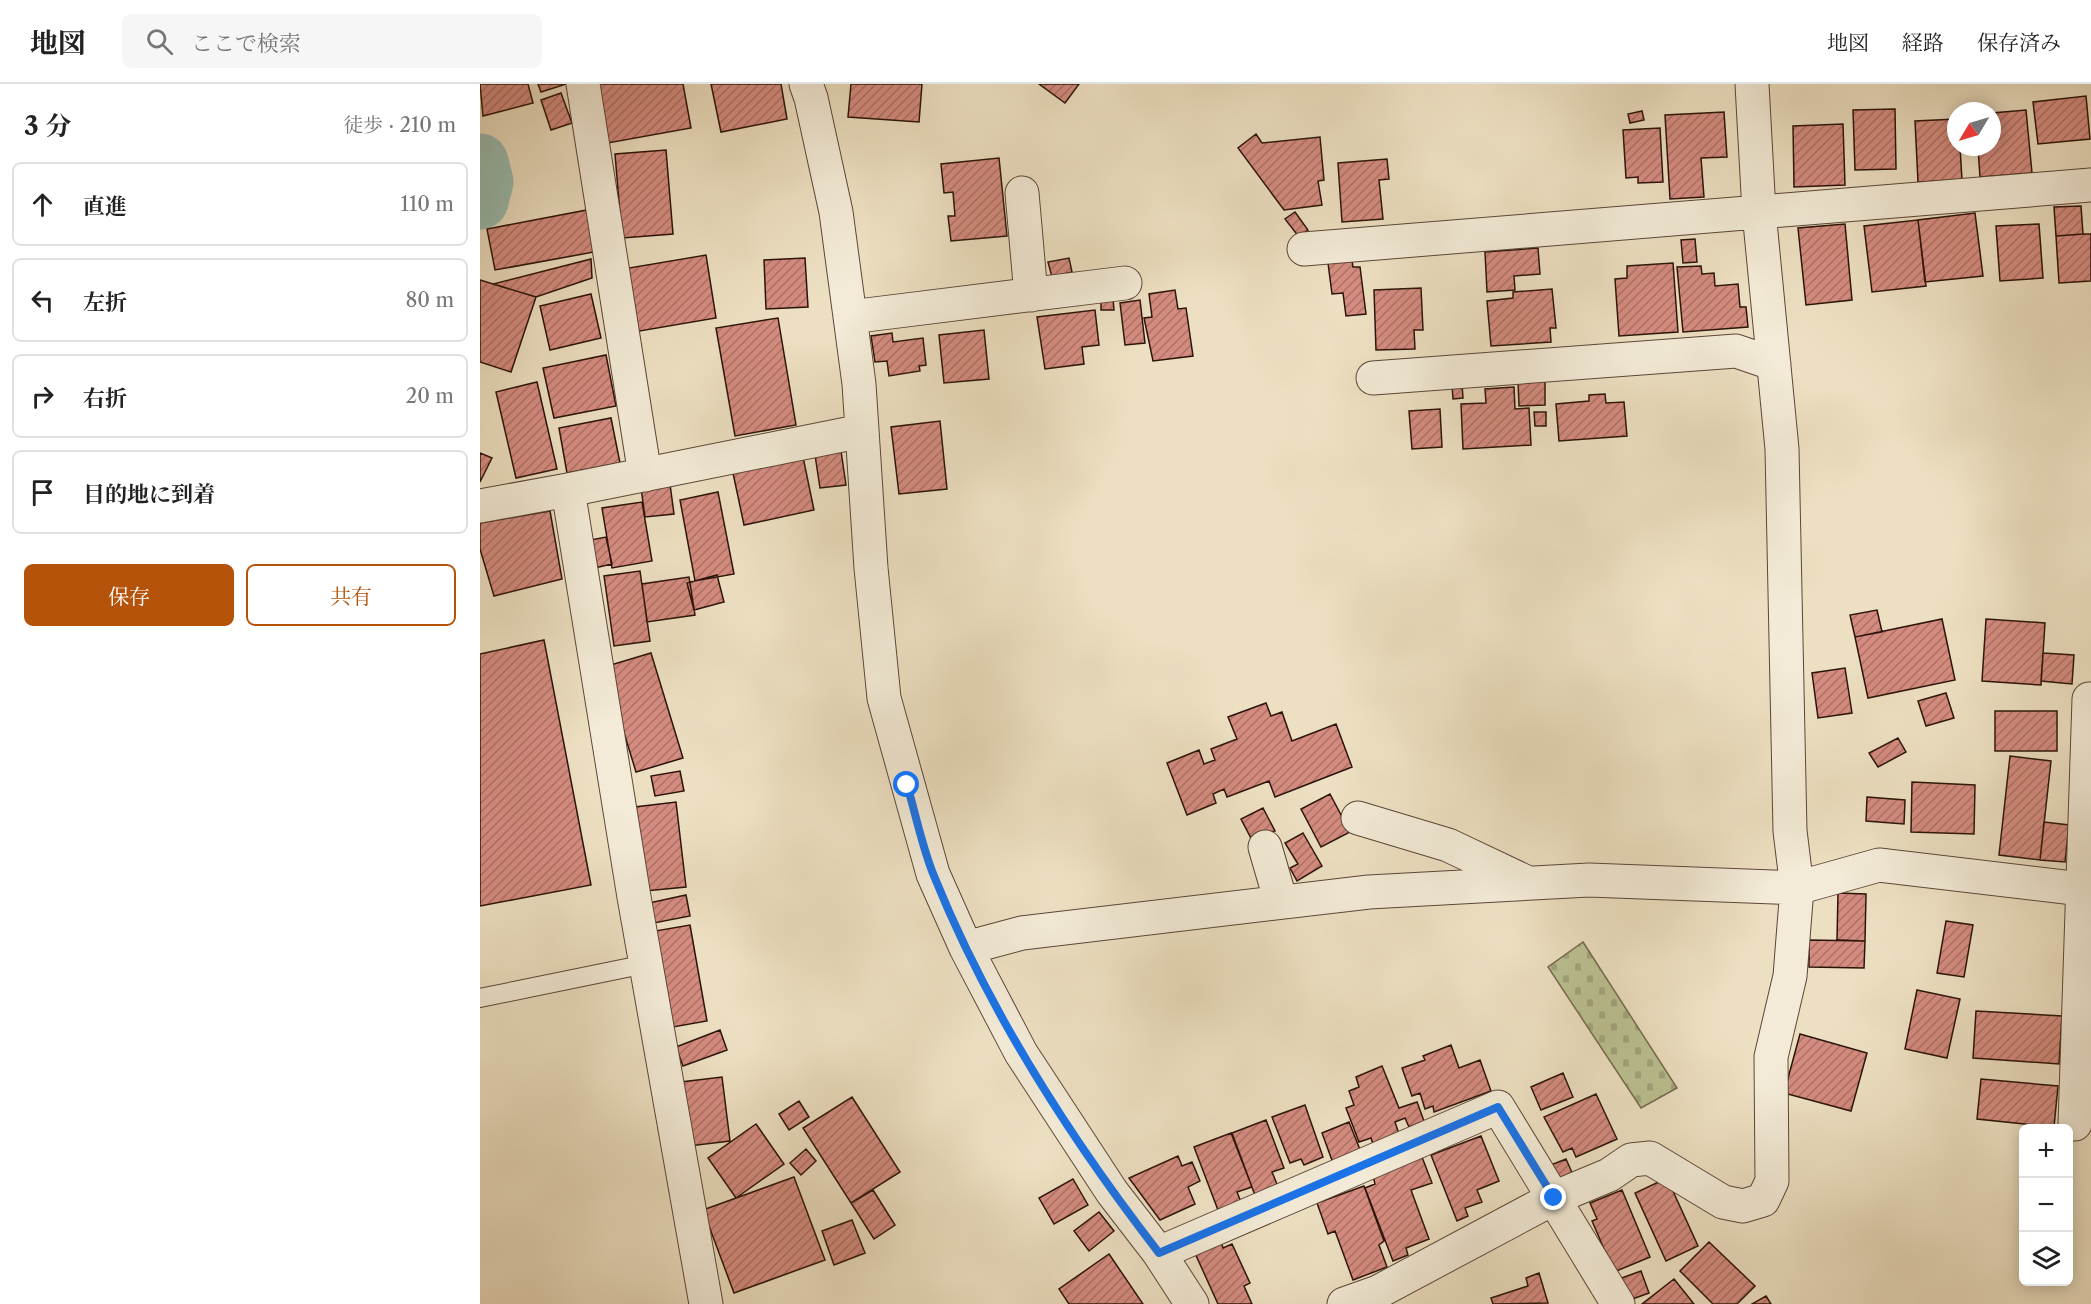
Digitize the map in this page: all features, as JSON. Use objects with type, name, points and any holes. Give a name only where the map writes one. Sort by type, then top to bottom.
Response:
[{"type":"street","points":[[583,84],[645,475]]},
{"type":"street","points":[[806,84],[836,212],[860,384],[871,568],[884,698],[933,874],[966,948],[1021,1053],[1112,1192],[1159,1253],[1192,1304]]},
{"type":"street","points":[[1344,1304],[1378,1292],[1554,1198],[1609,1175],[1631,1160],[1650,1158],[1723,1202],[1743,1206],[1763,1200],[1772,1181],[1771,1057],[1790,976],[1797,888],[1790,831],[1782,449],[1760,212],[1752,84]]},
{"type":"street","points":[[1304,249],[2091,185]]},
{"type":"street","points":[[1022,192],[1031,295]]},
{"type":"street","points":[[850,317],[1125,283]]},
{"type":"street","points":[[1373,378],[1736,351],[1774,364]]},
{"type":"street","points":[[480,506],[862,431]]},
{"type":"street","points":[[568,490],[646,964],[706,1304]]},
{"type":"street","points":[[2075,1124],[2085,1046],[2089,699]]},
{"type":"street","points":[[1358,818],[1448,845],[1528,883]]},
{"type":"street","points":[[1265,847],[1281,902]]},
{"type":"street","points":[[966,948],[1022,933],[1370,892],[1589,880],[1797,888],[1879,864],[2087,890]]},
{"type":"street","points":[[1159,1253],[1498,1107],[1618,1304]]},
{"type":"lane","points":[[480,998],[646,964]]},
{"type":"green space","points":[[1583,942],[1677,1088],[1641,1108],[1548,967]]},
{"type":"building","points":[[480,84],[528,84],[533,103],[483,116]]},
{"type":"building","points":[[538,84],[566,84],[541,92]]},
{"type":"building","points":[[597,84],[683,84],[691,128],[608,143]]},
{"type":"building","points":[[711,84],[781,84],[787,119],[721,132]]},
{"type":"building","points":[[851,84],[922,84],[919,122],[848,117]]},
{"type":"building","points":[[1039,84],[1079,84],[1065,103]]},
{"type":"building","points":[[561,93],[572,123],[551,130],[541,100]]},
{"type":"building","points":[[2086,96],[2090,139],[2038,144],[2033,102]]},
{"type":"building","points":[[1895,109],[1896,169],[1855,170],[1853,110]]},
{"type":"building","points":[[2026,110],[2032,173],[1980,177],[1979,156],[2001,156],[2001,112]]},
{"type":"building","points":[[1642,111],[1644,120],[1630,123],[1628,114]]},
{"type":"building","points":[[1724,112],[1727,157],[1701,158],[1704,197],[1670,199],[1665,115]]},
{"type":"building","points":[[1947,119],[1947,156],[1961,156],[1962,180],[1918,182],[1915,121]]},
{"type":"building","points":[[1843,124],[1845,185],[1794,187],[1793,126]]},
{"type":"building","points":[[1660,128],[1663,182],[1638,183],[1638,177],[1626,178],[1623,130]]},
{"type":"building","points":[[1256,134],[1262,143],[1320,137],[1324,180],[1318,181],[1322,205],[1284,210],[1238,148]]},
{"type":"building","points":[[666,150],[673,234],[622,238],[615,154]]},
{"type":"building","points":[[999,158],[1007,236],[951,241],[948,216],[955,216],[953,192],[944,193],[941,164]]},
{"type":"building","points":[[1387,159],[1389,179],[1379,180],[1383,219],[1342,222],[1338,163]]},
{"type":"building","points":[[2081,206],[2083,234],[2056,236],[2054,207]]},
{"type":"building","points":[[587,210],[594,252],[495,270],[487,229]]},
{"type":"building","points":[[1295,212],[1308,230],[1299,237],[1285,219]]},
{"type":"building","points":[[1975,213],[1983,276],[1925,282],[1918,220]]},
{"type":"building","points":[[1918,220],[1926,286],[1872,292],[1864,226]]},
{"type":"building","points":[[1845,224],[1852,300],[1806,305],[1798,228]]},
{"type":"building","points":[[2039,224],[2043,278],[2000,281],[1996,226]]},
{"type":"building","points":[[2091,234],[2091,281],[2059,283],[2056,236]]},
{"type":"building","points":[[1695,239],[1697,262],[1683,263],[1681,240]]},
{"type":"building","points":[[1538,248],[1540,274],[1514,276],[1515,290],[1487,292],[1485,252]]},
{"type":"building","points":[[706,255],[716,318],[634,332],[623,269]]},
{"type":"building","points":[[805,258],[808,307],[766,309],[764,260]]},
{"type":"building","points":[[1069,258],[1072,272],[1052,277],[1048,262]]},
{"type":"building","points":[[591,259],[592,278],[536,297],[493,284]]},
{"type":"building","points":[[1352,260],[1353,267],[1360,267],[1366,314],[1346,316],[1343,293],[1332,294],[1328,263]]},
{"type":"building","points":[[1673,263],[1678,332],[1619,336],[1615,279],[1627,278],[1627,266]]},
{"type":"building","points":[[1701,266],[1702,274],[1714,273],[1715,286],[1738,284],[1740,307],[1746,307],[1748,327],[1683,332],[1677,267]]},
{"type":"building","points":[[480,280],[536,297],[511,372],[480,362]]},
{"type":"building","points":[[1421,288],[1423,330],[1414,330],[1415,349],[1376,350],[1374,290]]},
{"type":"building","points":[[1552,289],[1556,328],[1550,328],[1551,342],[1491,346],[1487,301],[1513,298],[1513,292]]},
{"type":"building","points":[[1175,290],[1178,309],[1186,308],[1193,356],[1153,361],[1144,318],[1152,317],[1149,294]]},
{"type":"building","points":[[591,294],[601,338],[550,350],[540,306]]},
{"type":"building","points":[[1113,299],[1114,310],[1101,310],[1101,300]]},
{"type":"building","points":[[1140,300],[1145,343],[1125,345],[1120,303]]},
{"type":"building","points":[[1095,310],[1099,345],[1082,347],[1084,364],[1045,369],[1037,317]]},
{"type":"building","points":[[778,318],[796,425],[735,436],[716,328]]},
{"type":"building","points":[[984,330],[989,379],[944,383],[939,335]]},
{"type":"building","points":[[892,333],[893,342],[923,338],[926,365],[919,366],[920,371],[889,376],[887,361],[875,362],[871,336]]},
{"type":"building","points":[[606,355],[616,406],[554,418],[543,368]]},
{"type":"building","points":[[1518,381],[1545,381],[1545,405],[1519,406]]},
{"type":"building","points":[[537,382],[557,469],[516,478],[496,392]]},
{"type":"building","points":[[1462,384],[1463,398],[1453,399],[1452,385]]},
{"type":"building","points":[[1514,387],[1515,409],[1529,408],[1531,445],[1463,449],[1461,404],[1486,403],[1485,389]]},
{"type":"building","points":[[1605,394],[1606,403],[1624,402],[1627,436],[1559,441],[1556,404],[1589,401],[1589,395]]},
{"type":"building","points":[[1440,409],[1442,447],[1412,449],[1409,411]]},
{"type":"building","points":[[1534,412],[1546,412],[1546,426],[1535,426]]},
{"type":"building","points":[[611,418],[620,463],[567,473],[559,428]]},
{"type":"building","points":[[940,421],[947,489],[899,494],[891,427]]},
{"type":"building","points":[[841,451],[846,485],[820,488],[815,455]]},
{"type":"building","points":[[480,453],[492,458],[480,482]]},
{"type":"building","points":[[803,457],[814,510],[744,525],[733,473]]},
{"type":"building","points":[[670,484],[674,514],[645,517],[641,488]]},
{"type":"building","points":[[718,492],[734,574],[695,581],[680,500]]},
{"type":"building","points":[[642,502],[652,561],[612,568],[602,508]]},
{"type":"building","points":[[550,511],[562,579],[494,596],[480,549],[480,523]]},
{"type":"building","points":[[606,537],[612,564],[590,569],[585,541]]},
{"type":"building","points":[[640,571],[650,641],[614,646],[604,576]]},
{"type":"building","points":[[717,575],[724,602],[694,610],[687,583]]},
{"type":"building","points":[[689,577],[695,615],[647,622],[642,584]]},
{"type":"building","points":[[1877,610],[1882,632],[1855,637],[1850,615]]},
{"type":"building","points":[[1942,619],[1955,680],[1868,698],[1855,637]]},
{"type":"building","points":[[1986,619],[2045,623],[2041,685],[1982,681]]},
{"type":"building","points":[[544,640],[591,885],[480,906],[480,654]]},
{"type":"building","points":[[651,653],[683,758],[636,772],[604,667]]},
{"type":"building","points":[[2043,653],[2074,655],[2072,684],[2041,681]]},
{"type":"building","points":[[1845,668],[1852,713],[1818,718],[1812,673]]},
{"type":"building","points":[[1946,693],[1954,718],[1926,726],[1918,701]]},
{"type":"building","points":[[1266,703],[1271,716],[1282,712],[1292,741],[1336,724],[1352,767],[1275,797],[1269,781],[1227,797],[1224,789],[1213,794],[1216,803],[1187,815],[1167,763],[1199,750],[1204,764],[1215,760],[1211,749],[1237,739],[1228,717]]},
{"type":"building","points":[[1995,711],[2057,711],[2057,751],[1995,751]]},
{"type":"building","points":[[1898,738],[1906,752],[1878,767],[1869,753]]},
{"type":"building","points":[[2010,756],[2051,761],[2040,860],[1999,855]]},
{"type":"building","points":[[680,771],[684,791],[655,796],[651,776]]},
{"type":"building","points":[[1912,782],[1975,785],[1974,834],[1911,832]]},
{"type":"building","points":[[1330,794],[1350,832],[1321,847],[1301,809]]},
{"type":"building","points":[[1867,797],[1905,800],[1904,824],[1866,821]]},
{"type":"building","points":[[676,802],[686,887],[645,891],[635,807]]},
{"type":"building","points":[[1263,808],[1275,831],[1253,842],[1241,819]]},
{"type":"building","points":[[2044,822],[2069,825],[2065,862],[2040,860]]},
{"type":"building","points":[[1303,833],[1322,866],[1297,881],[1290,868],[1298,864],[1285,843]]},
{"type":"building","points":[[1838,893],[1866,894],[1865,941],[1837,940]]},
{"type":"building","points":[[686,895],[690,916],[654,923],[649,903]]},
{"type":"building","points":[[1946,921],[1973,925],[1964,977],[1937,973]]},
{"type":"building","points":[[690,925],[707,1021],[673,1027],[655,931]]},
{"type":"building","points":[[1809,940],[1865,941],[1864,968],[1809,967]]},
{"type":"building","points":[[1917,990],[1960,999],[1947,1058],[1905,1049]]},
{"type":"building","points":[[1976,1011],[2062,1016],[2059,1064],[1973,1058]]},
{"type":"building","points":[[720,1030],[727,1050],[683,1066],[676,1047]]},
{"type":"building","points":[[1800,1034],[1867,1053],[1851,1111],[1784,1093]]},
{"type":"building","points":[[1451,1045],[1459,1068],[1480,1060],[1491,1091],[1434,1112],[1433,1106],[1425,1109],[1420,1093],[1412,1096],[1402,1068],[1425,1060],[1423,1056]]},
{"type":"building","points":[[1382,1066],[1399,1108],[1417,1102],[1424,1121],[1409,1127],[1405,1118],[1395,1122],[1399,1134],[1373,1144],[1371,1138],[1359,1142],[1346,1108],[1354,1105],[1349,1091],[1359,1087],[1356,1077]]},
{"type":"building","points":[[1563,1073],[1573,1097],[1541,1110],[1531,1087]]},
{"type":"building","points":[[722,1077],[730,1141],[689,1146],[681,1082]]},
{"type":"building","points":[[1981,1079],[2058,1086],[2054,1124],[2025,1124],[1977,1119]]},
{"type":"building","points":[[1596,1094],[1617,1139],[1576,1157],[1572,1148],[1563,1152],[1544,1117]]},
{"type":"building","points":[[852,1097],[900,1172],[851,1203],[803,1128]]},
{"type":"building","points":[[799,1101],[809,1117],[789,1130],[779,1114]]},
{"type":"building","points":[[1305,1105],[1323,1157],[1304,1165],[1301,1159],[1290,1163],[1272,1117]]},
{"type":"building","points":[[1266,1120],[1284,1168],[1272,1172],[1279,1189],[1256,1198],[1232,1133]]},
{"type":"building","points":[[1349,1122],[1361,1152],[1333,1163],[1322,1133]]},
{"type":"building","points":[[756,1124],[784,1164],[736,1198],[708,1158]]},
{"type":"building","points":[[1231,1133],[1252,1187],[1237,1192],[1241,1202],[1218,1210],[1194,1147]]},
{"type":"building","points":[[1481,1136],[1499,1181],[1477,1190],[1482,1202],[1465,1208],[1468,1216],[1457,1221],[1431,1155]]},
{"type":"building","points":[[806,1149],[816,1161],[801,1175],[790,1163]]},
{"type":"building","points":[[1178,1156],[1182,1166],[1192,1162],[1200,1181],[1188,1187],[1195,1204],[1160,1220],[1129,1178]]},
{"type":"building","points":[[1422,1157],[1432,1183],[1411,1190],[1429,1239],[1406,1248],[1408,1255],[1393,1261],[1365,1188],[1375,1184],[1373,1176]]},
{"type":"building","points":[[1566,1159],[1574,1177],[1554,1185],[1546,1167]]},
{"type":"building","points":[[794,1177],[825,1260],[734,1293],[703,1210]]},
{"type":"building","points":[[1667,1178],[1698,1246],[1666,1261],[1635,1193]]},
{"type":"building","points":[[1073,1179],[1088,1205],[1054,1224],[1039,1198]]},
{"type":"building","points":[[1364,1186],[1384,1241],[1379,1245],[1387,1267],[1353,1280],[1335,1231],[1328,1234],[1317,1203]]},
{"type":"building","points":[[873,1190],[895,1225],[874,1239],[851,1203]]},
{"type":"building","points":[[1622,1190],[1650,1257],[1614,1272],[1592,1221],[1597,1219],[1590,1203]]},
{"type":"building","points":[[1099,1212],[1114,1231],[1089,1251],[1074,1231]]},
{"type":"building","points":[[852,1220],[865,1253],[834,1265],[822,1231]]},
{"type":"building","points":[[1220,1239],[1223,1248],[1232,1244],[1250,1283],[1244,1286],[1252,1304],[1218,1304],[1194,1251]]},
{"type":"building","points":[[1709,1242],[1755,1286],[1737,1304],[1713,1304],[1680,1271]]},
{"type":"building","points":[[1109,1254],[1143,1304],[1069,1304],[1059,1289]]},
{"type":"building","points":[[1641,1271],[1649,1293],[1627,1301],[1619,1279]]},
{"type":"building","points":[[1539,1273],[1548,1303],[1493,1304],[1491,1298],[1528,1286],[1526,1278]]},
{"type":"building","points":[[1674,1279],[1694,1304],[1642,1304]]},
{"type":"building","points":[[1766,1296],[1771,1304],[1752,1304]]},
{"type":"waterway","points":[[480,162],[485,182],[480,201]]},
{"type":"route","points":[[907,785],[933,874],[966,948],[1021,1053],[1112,1192],[1159,1253],[1498,1107],[1554,1198]]}]
